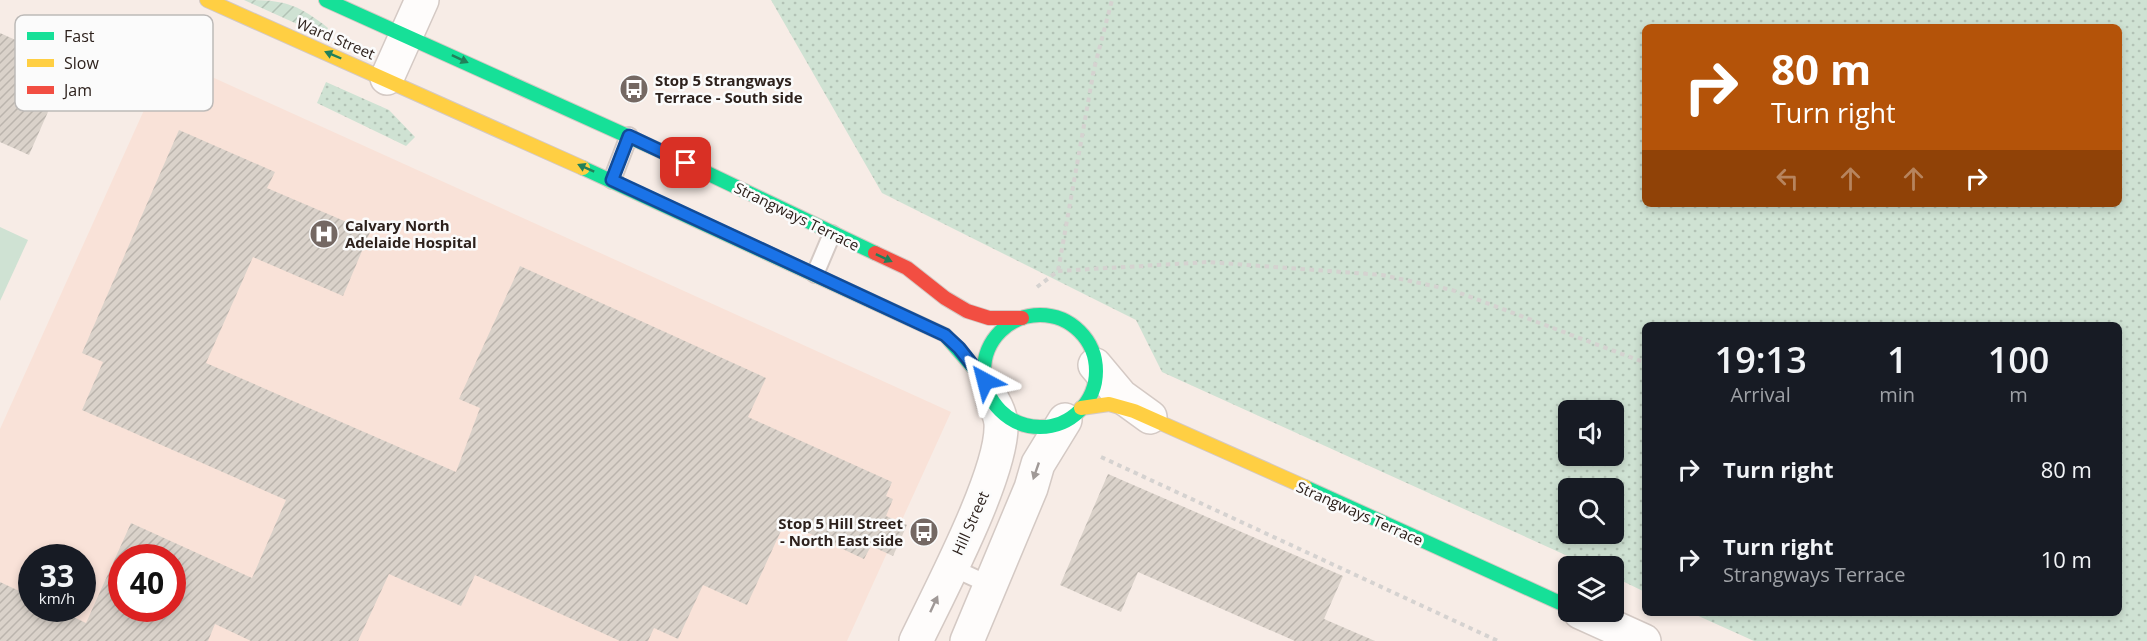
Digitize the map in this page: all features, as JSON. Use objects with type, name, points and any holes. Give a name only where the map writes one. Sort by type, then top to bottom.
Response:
[{"type":"street","name":"Ward Street","points":[[207,0],[387,78]]},
{"type":"street","name":"Ward Street","points":[[326,0],[407,34]]},
{"type":"street","points":[[422,0],[387,78],[945,335],[959,348],[989,391],[1011,417],[1034,426],[1050,426],[1073,414]]},
{"type":"street","name":"Strangways Terrace","points":[[407,34],[907,268],[936,292],[980,315],[989,318],[1022,318]]},
{"type":"street","points":[[967,641],[1031,488],[1038,464],[1095,381],[1095,365],[1089,345],[1070,324],[1051,316],[1022,318],[1008,325],[996,336],[988,349],[984,365],[989,391]]},
{"type":"street","name":"Strangways Terrace","points":[[1095,365],[1120,396],[1152,418]]},
{"type":"street","name":"Hill Street","points":[[916,641],[989,480],[999,448],[1001,424],[989,391]]},
{"type":"street","name":"Strangways Terrace","points":[[1073,414],[1096,402],[1117,405],[1152,418],[1558,602]]},
{"type":"street","points":[[1602,622],[1644,641]]},
{"type":"lane","points":[[612,180],[629,136]]},
{"type":"lane","points":[[815,274],[832,234]]},
{"type":"lane","points":[[951,567],[990,585]]},
{"type":"path","points":[[1058,271],[1094,69],[1112,0]]},
{"type":"path","points":[[1033,290],[1058,271],[1208,262],[1382,275],[1452,290],[1642,361]]},
{"type":"path","points":[[1101,457],[1498,641]]},
{"type":"shaded area","name":"Calvary North Adelaide Hospital","points":[[213,77],[951,412],[847,641],[0,641],[0,429],[144,111],[213,111]]},
{"type":"green space","points":[[244,0],[279,2],[298,8],[328,28],[326,33],[306,28]]},
{"type":"green space","points":[[771,0],[2147,0],[2147,641],[1754,641],[1698,616],[2122,616],[2122,322],[1642,322],[1642,591],[1624,582],[1624,556],[1568,556],[1162,372],[1136,320],[882,193]]},
{"type":"green space","points":[[326,82],[389,110],[415,137],[406,146],[317,103]]},
{"type":"green space","points":[[0,227],[28,240],[0,301]]},
{"type":"building","points":[[0,33],[15,40],[15,111],[48,111],[29,155],[0,142]]},
{"type":"building","points":[[179,130],[275,172],[267,188],[370,232],[343,296],[253,257],[206,363],[456,472],[480,408],[459,399],[520,266],[766,378],[748,417],[892,482],[886,496],[893,499],[886,516],[907,525],[893,556],[871,546],[864,559],[785,522],[747,605],[703,585],[678,639],[654,628],[648,641],[620,641],[475,575],[461,606],[389,574],[358,641],[251,641],[215,624],[208,641],[0,641],[0,582],[18,590],[18,622],[96,622],[96,601],[108,574],[108,622],[186,622],[186,548],[252,578],[286,500],[82,410],[103,362],[82,353]]},
{"type":"building","points":[[1108,474],[1343,576],[1324,619],[1375,641],[1295,641],[1138,572],[1121,612],[1060,585]]},
{"type":"building","points":[[131,523],[177,544],[122,544]]},
{"type":"traffic: fast","points":[[326,0],[665,153],[875,253]]},
{"type":"traffic: fast","points":[[583,168],[945,335],[985,381]]},
{"type":"traffic: fast","points":[[1040,315],[1061,320],[1079,332],[1091,350],[1096,371],[1091,392],[1079,410],[1061,422],[1040,427],[1019,422],[1001,410],[989,392],[984,371],[989,350],[1001,332],[1019,320],[1040,315]]},
{"type":"traffic: fast","points":[[1305,487],[1558,602]]},
{"type":"traffic: slow","points":[[207,0],[583,168]]},
{"type":"traffic: slow","points":[[1081,408],[1109,404],[1134,411],[1305,487]]},
{"type":"traffic: jam","points":[[875,253],[907,268],[945,298],[967,311],[989,318],[1022,318]]},
{"type":"place","name":"Stop 5 Strangways Terrace - South side","points":[[634,89]]},
{"type":"place","name":"Calvary North Adelaide Hospital","points":[[324,234]]},
{"type":"place","name":"Stop 5 Hill Street - North East side","points":[[924,532]]},
{"type":"route","points":[[686,163],[629,136],[612,180],[945,335],[959,348],[985,381]]}]
